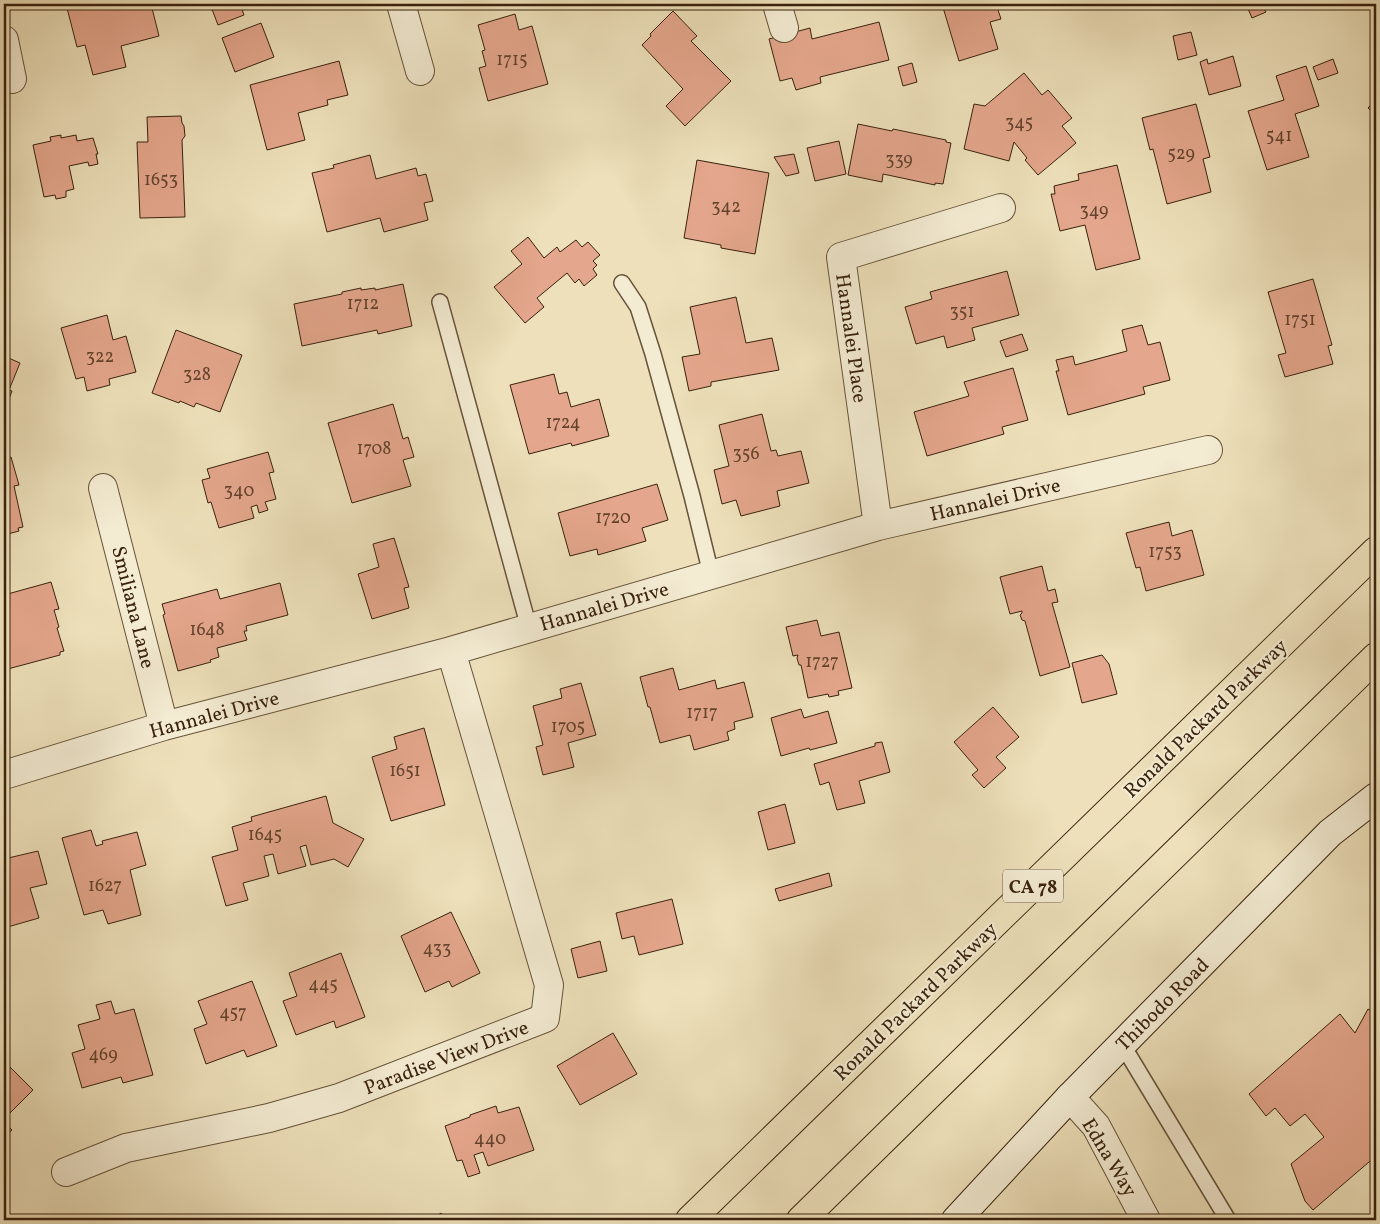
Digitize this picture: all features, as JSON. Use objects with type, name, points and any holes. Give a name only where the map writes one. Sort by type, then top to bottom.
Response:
[{"type":"highway","name":"Ronald Packard Parkway","points":[[690,1220],[1376,551]]},
{"type":"highway","points":[[801,1220],[1376,657]]},
{"type":"street","points":[[401,4],[420,71]]},
{"type":"street","points":[[4,40],[12,79]]},
{"type":"street","name":"Hannalei Place","points":[[878,526],[842,257],[1001,208]]},
{"type":"street","name":"Hannalei Drive","points":[[4,775],[164,726],[451,651],[878,526],[1208,450]]},
{"type":"street","name":"Smiliana Lane","points":[[104,488],[164,726]]},
{"type":"street","name":"Paradise View Drive","points":[[66,1172],[126,1148],[269,1118],[338,1098],[545,1018],[549,985],[451,651]]},
{"type":"street","name":"Thibodo Road","points":[[956,1220],[1070,1097],[1330,833],[1376,797]]},
{"type":"street","name":"Edna Way","points":[[1070,1097],[1096,1126],[1146,1220]]},
{"type":"lane","points":[[622,283],[638,307],[650,345],[711,574]]},
{"type":"lane","points":[[440,302],[529,628]]},
{"type":"lane","points":[[1122,1044],[1228,1220]]},
{"type":"building","points":[[66,4],[151,4],[159,36],[121,46],[126,67],[93,75],[85,45],[77,47]]},
{"type":"building","points":[[210,4],[240,4],[244,15],[218,25]]},
{"type":"building","points":[[942,4],[996,4],[1001,19],[990,22],[998,49],[959,61]]},
{"type":"building","points":[[1246,4],[1279,4],[1264,9],[1266,12],[1252,18]]},
{"type":"building","points":[[673,11],[697,36],[691,41],[731,81],[685,126],[666,106],[683,89],[642,45]]},
{"type":"building","points":[[515,14],[519,30],[532,26],[548,84],[488,101],[479,68],[486,66],[482,51],[485,50],[478,25]]},
{"type":"building","points":[[879,22],[889,60],[820,77],[821,83],[796,90],[792,78],[780,81],[769,39],[810,28],[812,39]]},
{"type":"building","points":[[261,23],[274,57],[235,72],[222,38]]},
{"type":"building","points":[[1191,32],[1197,55],[1178,60],[1173,36]]},
{"type":"building","points":[[1233,56],[1241,86],[1209,95],[1200,62],[1207,59],[1208,64]]},
{"type":"building","points":[[1333,59],[1338,73],[1318,80],[1313,67]]},
{"type":"building","points":[[339,61],[348,95],[327,100],[328,105],[298,113],[305,140],[267,150],[250,85]]},
{"type":"building","points":[[912,63],[917,82],[903,86],[898,67]]},
{"type":"building","points":[[1306,66],[1319,106],[1295,114],[1309,157],[1267,170],[1248,111],[1284,100],[1276,76]]},
{"type":"building","points":[[1024,73],[1042,95],[1048,90],[1072,118],[1062,126],[1076,143],[1038,175],[1025,160],[1027,158],[1014,142],[1009,161],[964,149],[974,104],[985,106]]},
{"type":"building","points":[[1376,99],[1376,115],[1368,108]]},
{"type":"building","points":[[1196,104],[1210,157],[1203,159],[1211,192],[1167,204],[1153,149],[1150,150],[1142,118]]},
{"type":"building","points":[[181,116],[185,136],[182,140],[185,217],[140,218],[137,142],[148,142],[147,117]]},
{"type":"building","points":[[858,124],[892,131],[893,129],[946,140],[946,142],[951,143],[943,184],[935,183],[935,185],[883,174],[882,182],[848,175]]},
{"type":"building","points":[[61,135],[61,138],[76,135],[77,141],[93,138],[98,154],[96,154],[98,164],[89,166],[88,162],[69,166],[74,189],[66,191],[66,197],[56,199],[55,195],[44,197],[33,145],[51,141],[50,137]]},
{"type":"building","points":[[839,141],[846,174],[815,181],[807,148]]},
{"type":"building","points":[[794,154],[799,173],[786,176],[774,157]]},
{"type":"building","points":[[370,155],[376,179],[416,168],[418,176],[426,174],[433,201],[424,203],[428,220],[384,232],[380,218],[327,232],[312,173],[334,168],[333,165]]},
{"type":"building","points":[[697,160],[769,173],[755,254],[721,248],[721,245],[684,238]]},
{"type":"building","points":[[1117,165],[1140,259],[1096,270],[1085,225],[1060,231],[1051,194],[1055,194],[1054,186],[1079,180],[1078,174]]},
{"type":"building","points":[[528,237],[544,258],[557,247],[560,252],[576,240],[582,247],[588,242],[600,255],[593,261],[597,265],[593,269],[597,275],[584,286],[579,279],[575,283],[567,273],[537,298],[544,307],[525,323],[494,287],[522,264],[511,251]]},
{"type":"building","points":[[1007,271],[1019,315],[972,328],[975,340],[947,348],[944,336],[916,344],[905,307],[932,299],[930,292]]},
{"type":"building","points":[[1313,279],[1332,345],[1328,346],[1333,364],[1285,377],[1278,355],[1286,353],[1268,292]]},
{"type":"building","points":[[403,284],[412,326],[378,334],[377,330],[302,346],[294,304],[361,288],[361,290],[375,288],[375,290]]},
{"type":"building","points":[[736,297],[746,343],[772,338],[779,370],[711,382],[711,386],[689,391],[682,357],[700,354],[690,307]]},
{"type":"building","points":[[107,315],[113,340],[126,336],[136,372],[109,379],[110,385],[87,391],[84,377],[76,379],[61,328]]},
{"type":"building","points":[[1142,325],[1148,345],[1160,342],[1170,380],[1143,387],[1145,394],[1068,415],[1056,371],[1059,371],[1056,360],[1073,356],[1075,365],[1127,351],[1122,330]]},
{"type":"building","points":[[176,330],[242,355],[220,412],[196,403],[194,407],[180,401],[179,403],[152,393]]},
{"type":"building","points":[[1022,334],[1028,350],[1006,357],[1000,341]]},
{"type":"building","points":[[4,356],[20,363],[9,390],[12,391],[4,412]]},
{"type":"building","points":[[1013,368],[1028,420],[1002,427],[1004,434],[927,456],[914,412],[969,396],[964,382]]},
{"type":"building","points":[[554,374],[559,394],[567,392],[571,407],[599,399],[609,436],[572,446],[571,443],[529,454],[510,385]]},
{"type":"building","points":[[393,404],[403,439],[408,437],[414,457],[403,460],[411,486],[352,503],[328,423]]},
{"type":"building","points":[[762,414],[771,451],[776,450],[778,456],[801,451],[809,483],[777,491],[780,506],[741,516],[736,500],[722,504],[714,470],[729,466],[719,425]]},
{"type":"building","points":[[268,452],[274,472],[269,473],[276,499],[265,502],[268,510],[259,513],[257,505],[251,507],[254,518],[219,528],[211,502],[208,503],[202,480],[210,478],[207,469]]},
{"type":"building","points":[[11,457],[19,485],[14,486],[23,527],[18,528],[19,531],[4,535],[4,459]]},
{"type":"building","points":[[657,484],[668,520],[642,528],[646,541],[598,555],[597,549],[570,556],[558,513]]},
{"type":"building","points":[[1169,522],[1172,536],[1192,530],[1204,575],[1146,591],[1140,567],[1136,568],[1126,533]]},
{"type":"building","points":[[394,538],[409,587],[404,588],[409,608],[372,619],[358,574],[379,567],[373,544]]},
{"type":"building","points":[[1042,566],[1048,591],[1055,589],[1058,602],[1052,603],[1070,667],[1040,676],[1025,621],[1022,620],[1020,615],[1022,611],[1010,614],[1000,577]]},
{"type":"building","points":[[51,582],[59,609],[54,610],[64,651],[60,652],[60,655],[4,670],[4,595]]},
{"type":"building","points":[[280,583],[288,615],[246,626],[247,631],[244,631],[247,640],[217,648],[219,657],[210,660],[211,662],[178,671],[163,615],[165,614],[162,604],[217,589],[220,599]]},
{"type":"building","points":[[817,620],[821,636],[839,632],[852,688],[838,691],[839,695],[829,697],[828,694],[808,698],[801,665],[799,665],[797,658],[798,655],[793,656],[786,627]]},
{"type":"building","points":[[1102,655],[1109,664],[1117,694],[1082,703],[1072,663]]},
{"type":"building","points":[[673,668],[679,690],[715,680],[717,689],[744,682],[753,717],[734,722],[735,729],[727,732],[729,740],[694,750],[690,735],[660,743],[640,677]]},
{"type":"building","points":[[581,683],[596,735],[568,743],[574,767],[543,775],[536,747],[543,745],[533,706],[562,698],[560,689]]},
{"type":"building","points":[[993,707],[1019,737],[996,757],[1006,768],[984,788],[972,775],[978,770],[954,742]]},
{"type":"building","points":[[801,709],[804,718],[828,711],[837,743],[781,756],[771,718]]},
{"type":"building","points":[[424,728],[445,805],[391,821],[372,757],[397,749],[394,737]]},
{"type":"building","points":[[882,742],[890,772],[859,781],[865,803],[837,810],[829,782],[820,785],[814,764],[875,746],[875,743]]},
{"type":"building","points":[[326,796],[333,823],[364,839],[348,867],[334,859],[311,865],[306,845],[300,847],[306,866],[278,874],[273,854],[264,856],[269,876],[243,883],[248,900],[226,906],[212,857],[238,850],[232,827],[252,821],[251,817]]},
{"type":"building","points":[[785,804],[795,843],[768,850],[758,812]]},
{"type":"building","points":[[91,830],[96,846],[103,844],[102,841],[137,832],[146,865],[130,870],[141,915],[108,924],[103,910],[84,915],[62,838]]},
{"type":"building","points":[[38,851],[47,884],[30,888],[39,918],[4,928],[4,859]]},
{"type":"building","points":[[829,873],[832,886],[779,901],[775,889]]},
{"type":"building","points":[[672,899],[683,944],[639,955],[634,936],[622,939],[616,913]]},
{"type":"building","points":[[451,912],[480,973],[452,987],[449,981],[425,992],[401,936]]},
{"type":"building","points":[[600,941],[607,971],[578,978],[571,949]]},
{"type":"building","points":[[341,953],[365,1017],[336,1028],[334,1021],[296,1035],[283,1001],[297,996],[289,973]]},
{"type":"building","points":[[252,981],[277,1046],[247,1057],[244,1050],[206,1064],[194,1029],[207,1024],[198,1001]]},
{"type":"building","points":[[111,1001],[115,1014],[134,1009],[153,1075],[123,1083],[121,1077],[82,1088],[72,1053],[85,1049],[78,1025],[100,1019],[96,1005]]},
{"type":"building","points":[[1368,1009],[1376,1014],[1376,1156],[1313,1210],[1305,1201],[1291,1164],[1324,1137],[1305,1114],[1290,1126],[1275,1108],[1266,1116],[1249,1094],[1340,1014],[1355,1033]]},
{"type":"building","points":[[613,1033],[637,1074],[580,1105],[557,1066]]},
{"type":"building","points":[[8,1065],[33,1090],[4,1119],[4,1069]]},
{"type":"building","points":[[496,1106],[498,1113],[519,1107],[534,1150],[488,1166],[483,1152],[474,1155],[480,1173],[468,1177],[462,1160],[457,1161],[445,1126]]},
{"type":"building","points":[[4,1122],[12,1130],[4,1138]]},
{"type":"building","points":[[441,1213],[446,1220],[431,1220]]}]
